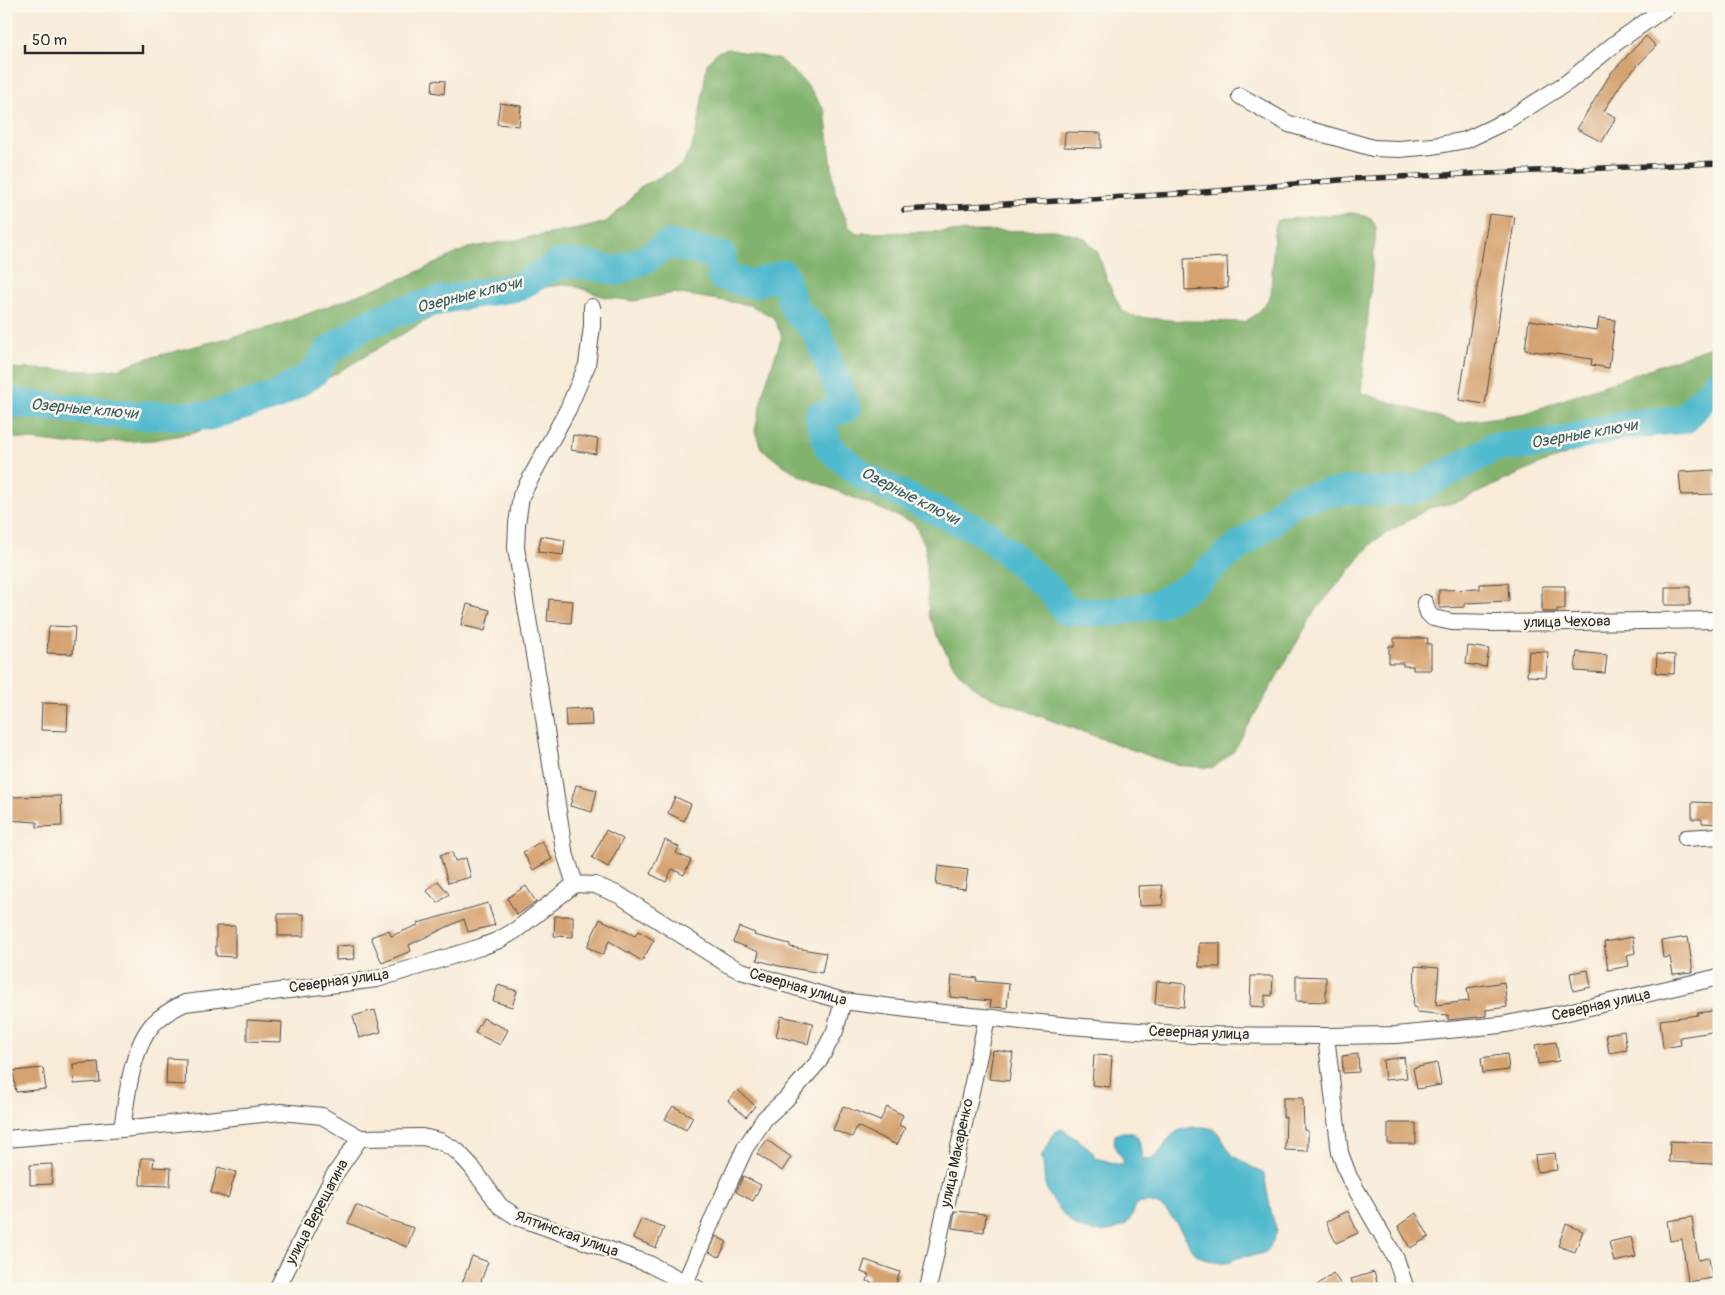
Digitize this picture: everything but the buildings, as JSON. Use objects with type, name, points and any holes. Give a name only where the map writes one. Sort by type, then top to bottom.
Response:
[{"type":"street","points":[[1240,96],[1289,124],[1373,148],[1399,149],[1433,146],[1466,140],[1506,121],[1560,87],[1617,42],[1668,6]]},
{"type":"street","points":[[575,884],[564,850],[516,548],[521,496],[568,410],[587,365],[592,326],[592,307]]},
{"type":"street","name":"улица Чехова","points":[[1425,603],[1428,613],[1433,618],[1452,622],[1532,623],[1719,620]]},
{"type":"street","points":[[1686,838],[1719,836]]},
{"type":"street","name":"Северная улица","points":[[122,1129],[129,1089],[141,1043],[154,1022],[174,1008],[186,1003],[377,979],[498,940],[516,930],[575,884],[595,885],[619,895],[741,971],[843,1001],[1070,1026],[1192,1035],[1396,1035],[1501,1025],[1569,1012],[1719,978]]},
{"type":"street","name":"Ялтинская улица","points":[[360,1138],[405,1136],[422,1137],[440,1142],[457,1152],[471,1166],[500,1206],[516,1217],[649,1264],[692,1286],[716,1208],[745,1148],[765,1118],[786,1099],[819,1061],[835,1032],[843,1001]]},
{"type":"street","name":"улица Макаренко","points":[[928,1289],[987,1018]]},
{"type":"street","points":[[1326,1036],[1340,1153],[1344,1166],[1396,1258],[1406,1289]]},
{"type":"street","points":[[6,1139],[280,1112],[322,1116],[360,1138]]},
{"type":"street","name":"улица Верещагина","points":[[277,1289],[333,1177],[360,1138]]},
{"type":"green space","points":[[728,49],[780,60],[804,81],[825,111],[835,192],[849,227],[857,233],[1055,230],[1085,238],[1098,253],[1108,283],[1122,311],[1136,317],[1181,321],[1245,322],[1259,312],[1271,295],[1274,233],[1277,220],[1353,213],[1371,218],[1376,227],[1361,393],[1458,423],[1526,413],[1719,344],[1719,401],[1651,437],[1607,440],[1543,463],[1457,502],[1429,508],[1374,541],[1315,611],[1233,752],[1213,768],[1177,765],[1042,717],[980,692],[958,672],[946,653],[929,616],[925,545],[914,523],[799,475],[761,448],[755,431],[764,389],[782,336],[773,317],[750,305],[674,293],[634,301],[605,297],[568,284],[526,290],[444,310],[332,376],[240,416],[194,433],[153,440],[67,444],[6,437],[6,368],[94,371],[118,369],[141,360],[275,326],[411,275],[468,248],[584,228],[606,222],[627,203],[640,187],[681,166],[691,149],[698,127],[707,64],[717,52]]},
{"type":"water","points":[[1194,1127],[1216,1130],[1233,1156],[1264,1174],[1271,1212],[1277,1231],[1271,1245],[1262,1254],[1223,1263],[1203,1258],[1192,1250],[1187,1239],[1170,1215],[1158,1205],[1152,1203],[1136,1205],[1128,1222],[1117,1229],[1103,1232],[1082,1229],[1073,1224],[1064,1215],[1047,1190],[1041,1156],[1054,1132],[1062,1129],[1089,1148],[1097,1158],[1123,1166],[1122,1158],[1116,1150],[1115,1135],[1131,1132],[1136,1135],[1143,1159],[1149,1159],[1158,1154],[1175,1133]]},
{"type":"waterway","name":"Озерные ключи","points":[[6,402],[134,415],[209,416],[276,396],[314,373],[328,351],[366,325],[400,311],[450,298],[518,287],[560,263],[587,265],[617,271],[646,259],[668,244],[722,256],[721,276],[751,284],[784,274],[794,308],[817,332],[846,408],[819,416],[829,448],[865,477],[986,534],[1051,590],[1066,611],[1113,612],[1156,605],[1192,585],[1227,555],[1270,523],[1296,499],[1348,490],[1382,492],[1417,489],[1494,447],[1551,443],[1625,425],[1685,419],[1719,381]]},
{"type":"railway","points":[[904,210],[1193,193],[1351,179],[1719,163]]}]
